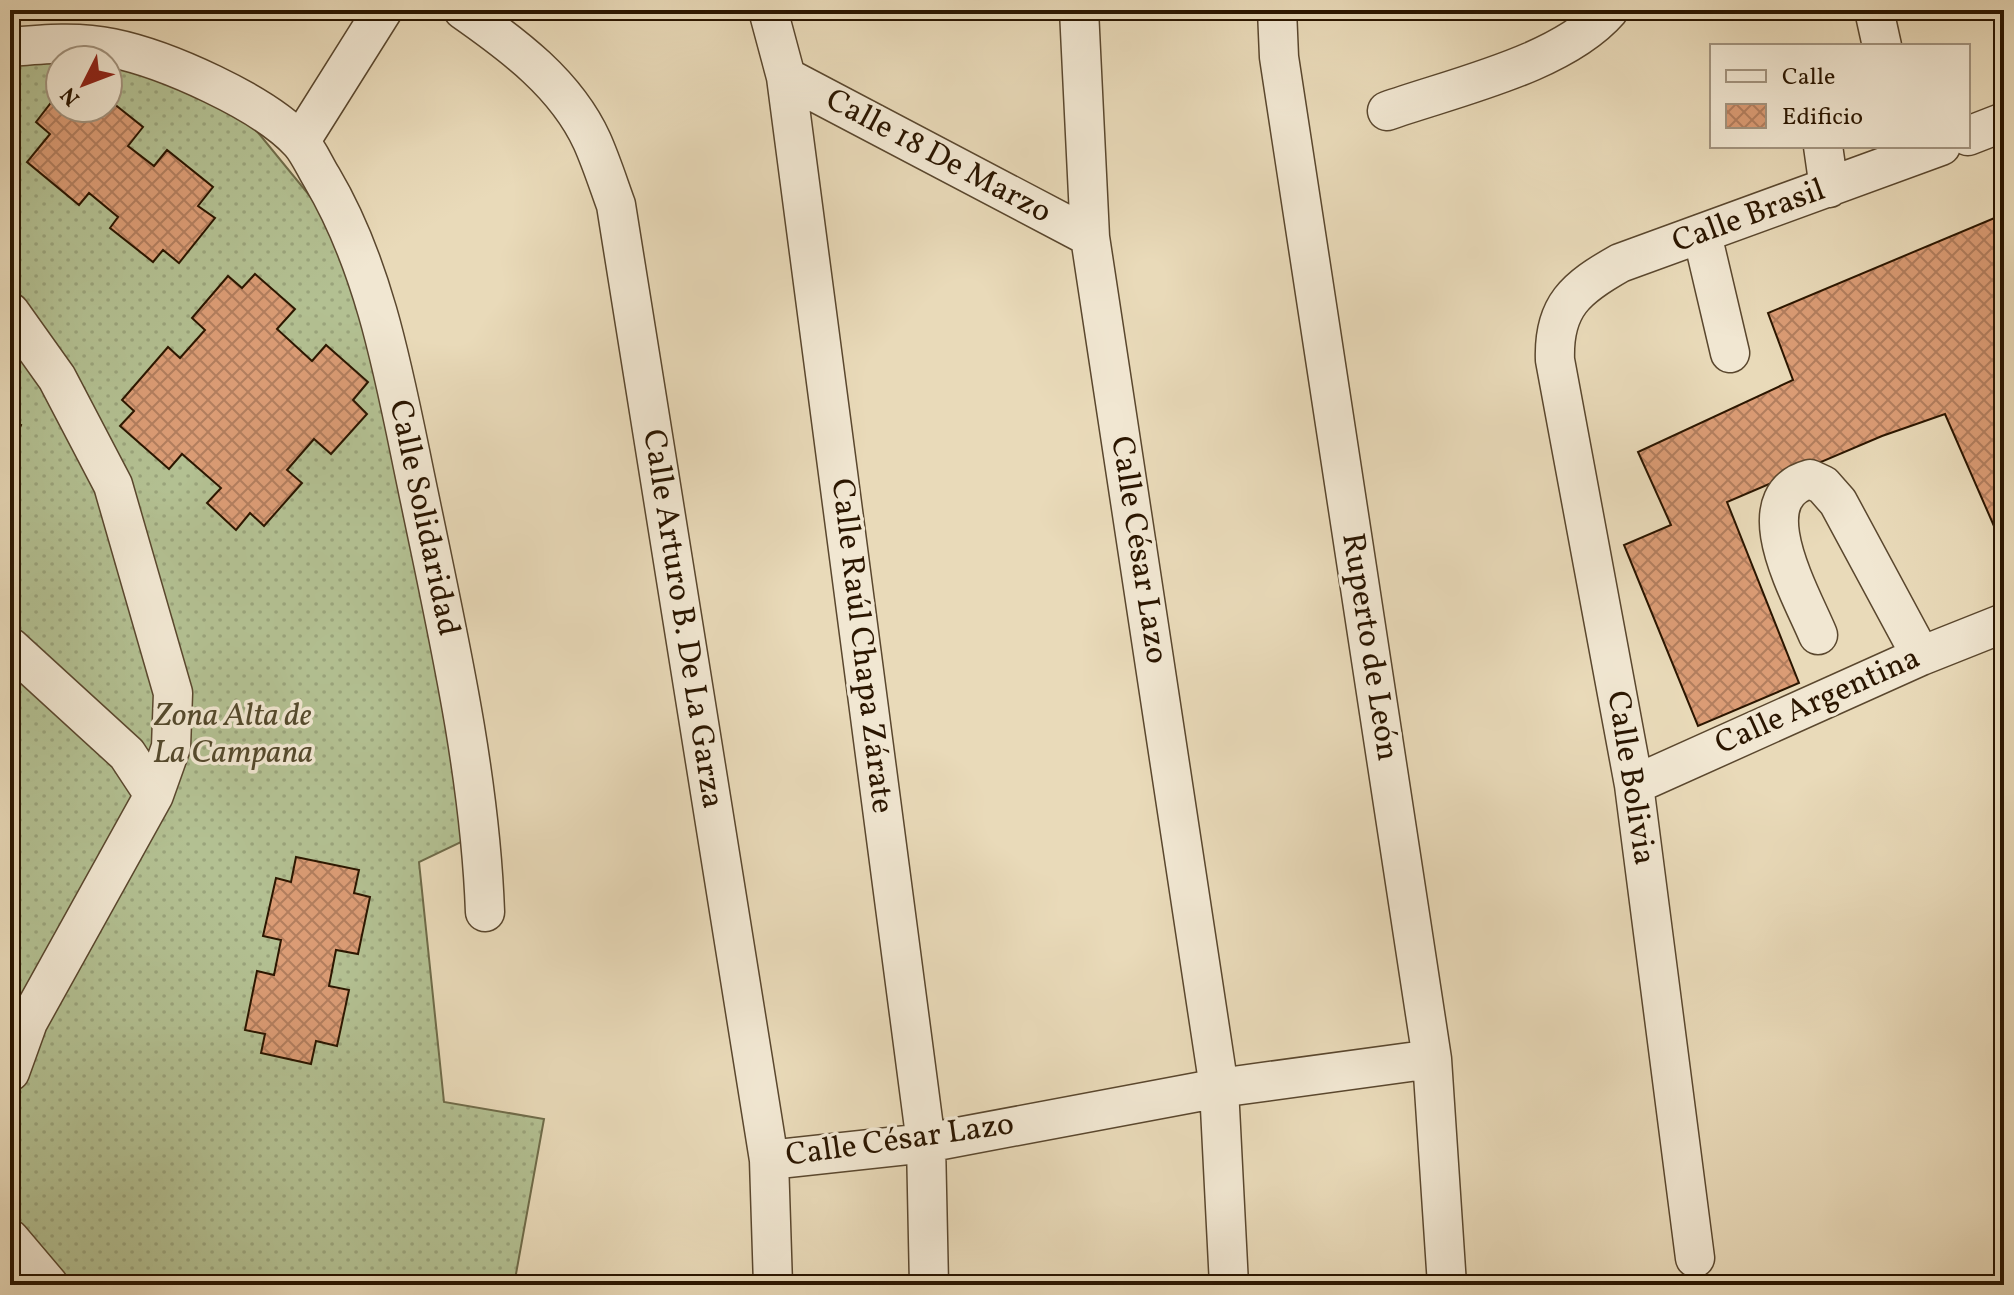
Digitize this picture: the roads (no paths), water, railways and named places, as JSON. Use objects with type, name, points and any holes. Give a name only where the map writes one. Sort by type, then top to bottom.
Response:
[{"type":"street","points":[[300,142],[383,10]]},
{"type":"street","name":"Calle Arturo B. De La Garza","points":[[463,10],[510,43],[556,86],[591,139],[616,205],[769,1160],[773,1285]]},
{"type":"street","name":"Calle Raúl Chapa Zárate","points":[[768,10],[786,77],[926,1143],[929,1285]]},
{"type":"street","name":"Calle César Lazo","points":[[1079,10],[1090,237],[1219,1088],[1229,1285]]},
{"type":"street","name":"Ruperto de León","points":[[1277,10],[1279,57],[1432,1059],[1447,1285]]},
{"type":"street","points":[[1387,111],[1545,55],[1586,35],[1609,10]]},
{"type":"street","points":[[1874,10],[1882,44]]},
{"type":"street","name":"Calle Solidaridad","points":[[10,47],[55,43],[125,52],[175,69],[246,101],[300,142],[345,217],[390,354],[446,622],[483,853],[485,912]]},
{"type":"street","name":"Calle 18 De Marzo","points":[[786,77],[1090,237]]},
{"type":"street","points":[[1970,135],[2004,122]]},
{"type":"street","points":[[1823,148],[1829,188]]},
{"type":"street","name":"Calle Brasil","points":[[1566,304],[1588,281],[1620,263],[1829,188],[1927,148]]},
{"type":"street","points":[[1702,234],[1730,353]]},
{"type":"street","name":"Calle Bolivia","points":[[1566,304],[1554,333],[1555,360],[1634,785],[1695,1258]]},
{"type":"street","points":[[10,312],[57,378],[113,485],[173,693],[171,747],[154,795],[28,1022],[10,1072]]},
{"type":"street","points":[[1818,635],[1787,561],[1778,524],[1780,502],[1786,490],[1810,479],[1823,485],[1838,502],[1921,656]]},
{"type":"street","name":"Calle Argentina","points":[[1634,785],[1921,656],[2004,623]]},
{"type":"street","points":[[10,647],[127,754],[154,795]]},
{"type":"street","name":"Calle César Lazo","points":[[769,1160],[926,1143],[1219,1088],[1432,1059]]},
{"type":"street","points":[[10,1239],[49,1285]]},
{"type":"street","points":[[10,1255],[18,1285]]},
{"type":"park label","name":"Zona Alta de La Campana","points":[[233,736]]}]
